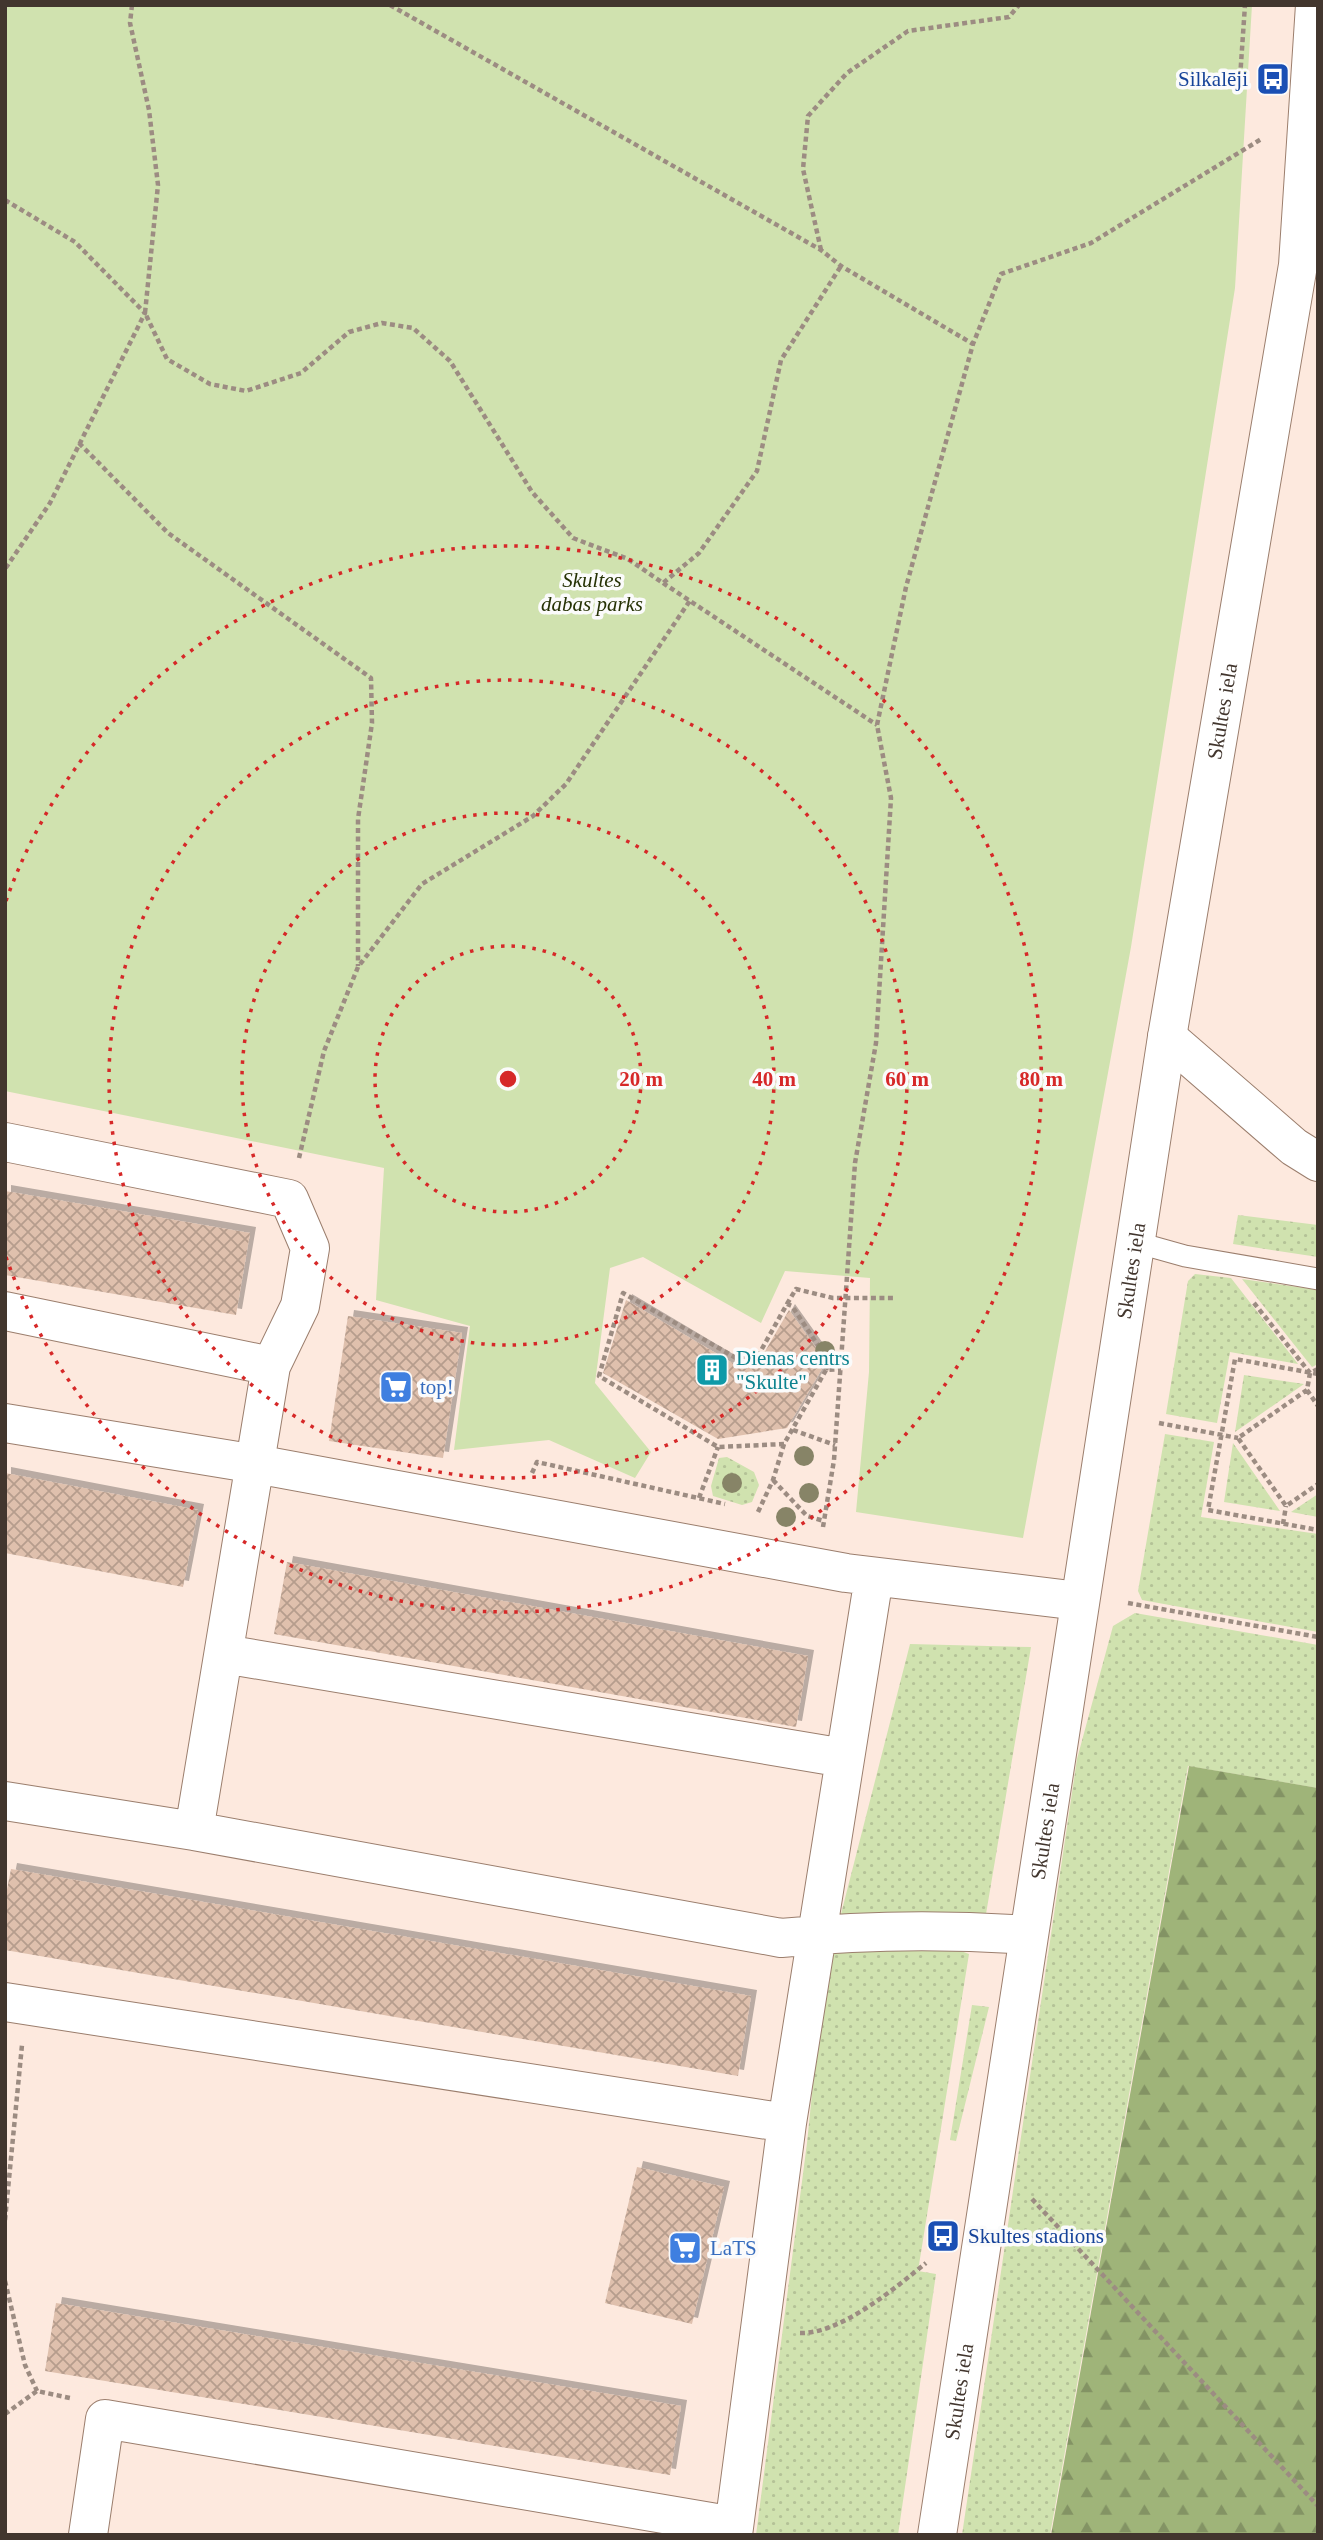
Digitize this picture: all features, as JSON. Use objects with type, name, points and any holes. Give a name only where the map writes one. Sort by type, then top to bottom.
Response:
[{"type":"street","name":"Skultes iela","points":[[937,2535],[1167,1037],[1308,267],[1315,5]]},
{"type":"street","points":[[1167,1037],[1294,1147],[1318,1162]]},
{"type":"street","points":[[5,1142],[289,1199],[310,1248],[300,1306],[271,1366],[194,1830]]},
{"type":"street","points":[[5,1311],[271,1366]]},
{"type":"street","points":[[5,1423],[256,1464],[874,1577],[1079,1601]]},
{"type":"street","points":[[88,2535],[105,2418],[733,2530],[787,2123],[874,1577]]},
{"type":"street","points":[[224,1654],[844,1758]]},
{"type":"street","points":[[5,1801],[194,1830],[781,1938],[973,1930],[1028,1935]]},
{"type":"street","points":[[15,2004],[787,2123]]},
{"type":"lane","points":[[1135,1242],[1185,1256],[1318,1279]]},
{"type":"path","points":[[5,569],[50,503],[145,313],[158,185],[149,110],[130,23],[132,5]]},
{"type":"path","points":[[390,5],[821,250],[841,266],[973,344]]},
{"type":"path","points":[[821,250],[803,169],[807,116],[847,73],[908,31],[1009,17],[1019,5]]},
{"type":"path","points":[[1240,93],[1245,5]]},
{"type":"path","points":[[817,1567],[835,1445],[855,1163],[876,1043],[891,798],[877,725],[906,587],[973,344],[1001,274],[1091,243],[1312,94]]},
{"type":"path","points":[[5,200],[75,242],[145,313],[167,359],[210,384],[246,391],[301,373],[349,332],[382,323],[413,328],[450,361],[531,492],[573,538],[628,559],[877,725]]},
{"type":"path","points":[[663,583],[699,553],[757,471],[781,360],[841,266]]},
{"type":"path","points":[[79,443],[168,533],[371,678],[372,723],[358,819],[358,967]]},
{"type":"path","points":[[289,1199],[324,1051],[358,967],[422,884],[534,816],[566,784],[691,599]]},
{"type":"path","points":[[1221,1261],[1310,1373],[1307,1390],[1318,1406]]},
{"type":"path","points":[[784,1444],[718,1447],[599,1376],[623,1293],[736,1358],[759,1354],[796,1289],[833,1298],[893,1298]]},
{"type":"path","points":[[758,1512],[774,1480],[784,1444],[828,1362],[792,1306],[787,1304]]},
{"type":"path","points":[[1318,1372],[1310,1373],[1235,1359],[1208,1510],[1318,1530]]},
{"type":"path","points":[[826,1370],[841,1369]]},
{"type":"path","points":[[1238,1438],[1307,1390]]},
{"type":"path","points":[[1159,1423],[1238,1438],[1286,1506],[1283,1524]]},
{"type":"path","points":[[793,1430],[835,1445]]},
{"type":"path","points":[[699,1498],[718,1447]]},
{"type":"path","points":[[774,1480],[807,1516],[824,1521]]},
{"type":"path","points":[[1286,1506],[1318,1484]]},
{"type":"path","points":[[1128,1602],[1318,1637]]},
{"type":"path","points":[[5,2220],[15,2004]]},
{"type":"path","points":[[992,2163],[1076,2245],[1318,2506]]},
{"type":"path","points":[[760,2332],[813,2333],[873,2305],[926,2263]]},
{"type":"path","points":[[5,2281],[25,2365],[37,2391],[5,2414]]},
{"type":"green space","name":"Skultes dabas parks","points":[[5,5],[1252,5],[1235,288],[1131,947],[1023,1538],[856,1512],[869,1372],[870,1278],[785,1271],[761,1323],[643,1257],[610,1268],[595,1383],[651,1452],[635,1478],[549,1440],[454,1450],[470,1326],[376,1300],[384,1168],[5,1091]]},
{"type":"green space","points":[[1238,1215],[1318,1225],[1318,1257],[1233,1244]]},
{"type":"green space","points":[[1195,1274],[1231,1278],[1298,1364],[1230,1352],[1217,1423],[1166,1414],[1188,1281]]},
{"type":"green space","points":[[1242,1279],[1318,1290],[1318,1364],[1312,1367]]},
{"type":"green space","points":[[1244,1375],[1304,1384],[1235,1432]]},
{"type":"green space","points":[[1165,1434],[1214,1442],[1201,1517],[1318,1534],[1318,1632],[1142,1600],[1138,1591]]},
{"type":"green space","points":[[1233,1443],[1280,1511],[1224,1502]]},
{"type":"green space","points":[[727,1457],[754,1472],[759,1485],[752,1502],[742,1505],[713,1496],[711,1486],[719,1458]]},
{"type":"green space","points":[[1318,1494],[1318,1517],[1291,1512]]},
{"type":"green space","points":[[1135,1613],[1318,1645],[1318,1788],[1188,1766],[1050,2535],[962,2535],[1077,1759],[1113,1626]]},
{"type":"green space","points":[[910,1644],[1031,1647],[986,1914],[841,1914]]},
{"type":"green space","points":[[1189,1766],[1318,1788],[1318,2535],[1051,2535]]},
{"type":"green space","points":[[827,1947],[953,1948],[969,1954],[918,2271],[936,2274],[898,2535],[756,2535],[807,2143]]},
{"type":"green space","points":[[972,2005],[989,2007],[956,2141],[950,2140]]},
{"type":"building","points":[[5,1191],[250,1233],[236,1315],[5,1275]]},
{"type":"building","name":"Dienas centrs \"Skulte\"","points":[[626,1300],[739,1367],[760,1360],[789,1310],[826,1362],[787,1428],[718,1439],[603,1373]]},
{"type":"building","name":"top!","points":[[348,1316],[462,1333],[443,1458],[329,1441]]},
{"type":"building","points":[[5,1473],[198,1510],[183,1587],[5,1553]]},
{"type":"building","points":[[287,1562],[808,1656],[796,1727],[274,1634]]},
{"type":"building","points":[[11,1869],[751,1996],[738,2076],[5,1950],[5,1900]]},
{"type":"building","points":[[637,2167],[724,2187],[692,2324],[605,2303]]},
{"type":"building","points":[[56,2303],[681,2406],[670,2475],[45,2371]]},
{"type":"place","name":"Silkalēji","points":[[1273,79]]},
{"type":"place","name":"Dienas centrs \"Skulte\"","points":[[712,1370]]},
{"type":"place","name":"top!","points":[[396,1387]]},
{"type":"place","name":"Skultes stadions","points":[[943,2236]]},
{"type":"place","name":"LaTS","points":[[685,2248]]}]
